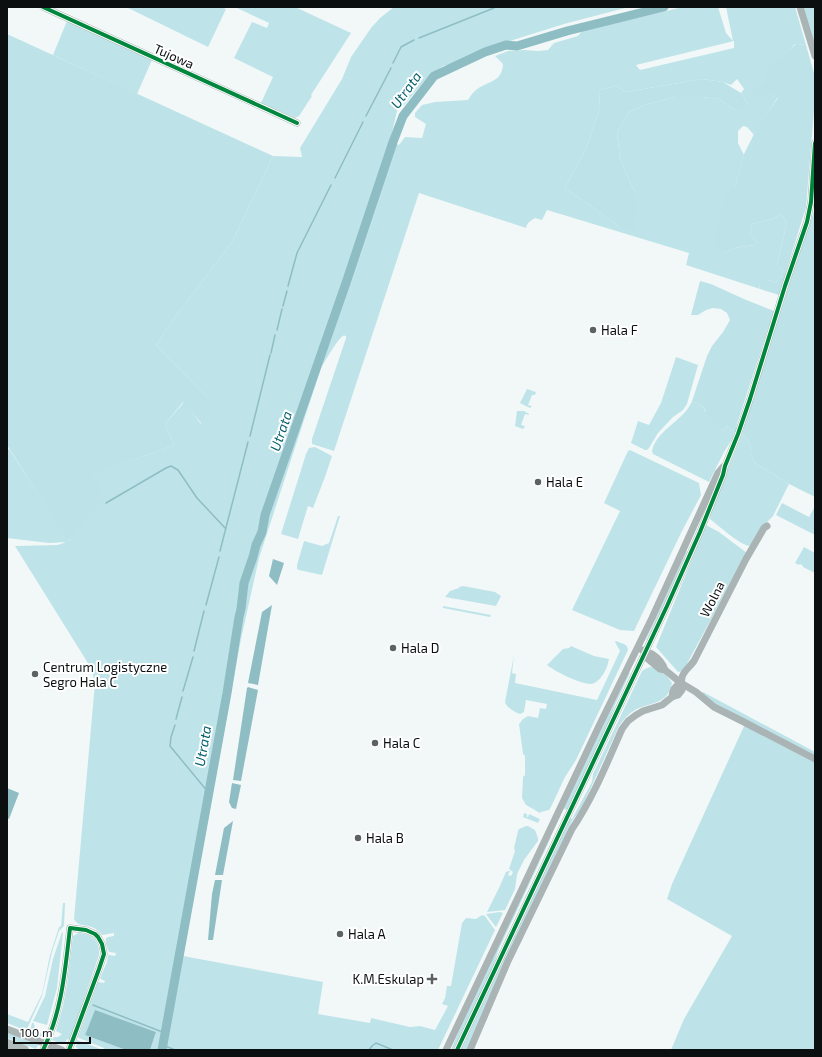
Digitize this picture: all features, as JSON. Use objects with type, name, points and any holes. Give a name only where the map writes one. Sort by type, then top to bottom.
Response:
[{"type":"highway","points":[[7,1044],[24,1050]]},
{"type":"street","name":"Tujowa","points":[[42,7],[297,122]]},
{"type":"street","points":[[800,7],[815,56]]},
{"type":"street","points":[[457,1050],[667,606],[700,532],[723,475],[750,399],[808,218],[811,202],[815,143]]},
{"type":"street","points":[[446,1050],[599,726],[652,618],[718,473],[725,466]]},
{"type":"street","name":"Wolna","points":[[470,1050],[508,961],[572,829],[591,795],[622,729],[628,721],[636,715],[643,711],[662,705],[672,697],[678,695],[682,690],[682,675],[694,661],[749,552],[764,528],[767,526]]},
{"type":"street","points":[[638,646],[659,660],[663,664],[665,670],[714,707],[742,720],[815,759]]},
{"type":"street","points":[[43,1050],[56,1018],[62,993],[70,928],[91,931],[101,940],[104,954],[69,1050]]},
{"type":"street","points":[[7,1029],[62,1050]]},
{"type":"shaded area","points":[[126,7],[221,7],[226,9],[208,47]]},
{"type":"shaded area","points":[[235,7],[295,7],[351,33],[299,116],[295,118],[261,103],[273,77],[234,58],[252,22],[267,28],[269,23]]},
{"type":"shaded area","points":[[394,7],[629,7],[564,24],[513,40],[452,64],[443,66],[426,79],[405,104],[397,111],[390,141],[399,145],[405,137],[422,138],[426,124],[415,117],[415,113],[422,105],[435,102],[468,100],[480,87],[493,81],[500,75],[503,64],[495,56],[508,51],[548,50],[554,43],[578,36],[582,31],[683,7],[718,7],[726,33],[733,41],[726,7],[795,7],[806,45],[795,44],[765,76],[768,88],[778,97],[754,135],[747,127],[743,126],[738,131],[738,143],[744,155],[735,188],[725,253],[735,248],[754,245],[757,243],[750,234],[752,224],[773,219],[781,214],[787,222],[777,266],[783,270],[782,275],[775,283],[768,280],[759,284],[760,289],[686,265],[689,253],[547,210],[542,220],[535,218],[528,223],[526,228],[419,193],[334,451],[312,444],[312,439],[346,336],[341,337],[321,368],[259,558],[241,639],[183,956],[323,982],[318,1014],[370,1023],[371,1018],[410,1027],[420,1026],[435,1030],[448,1006],[442,1004],[445,998],[447,986],[451,986],[462,923],[466,918],[476,919],[482,915],[485,916],[495,930],[438,1050],[150,1050],[156,1032],[95,1011],[85,1035],[126,1050],[103,1050],[104,1048],[78,1037],[98,982],[104,983],[105,981],[100,978],[107,962],[108,955],[115,956],[116,953],[109,952],[106,941],[106,938],[114,936],[114,933],[102,935],[94,928],[80,924],[74,919],[95,683],[91,668],[15,546],[58,545],[66,542],[49,543],[7,538],[7,450],[9,449],[69,541],[92,475],[174,445],[165,424],[184,402],[201,424],[209,399],[156,345],[172,321],[232,242],[273,156],[302,157],[300,148],[342,79],[351,57],[371,28],[380,18]],"holes":[[[734,41],[734,48],[640,70],[636,65]],[[702,79],[723,82],[731,85],[737,79],[744,89],[741,93],[748,104],[735,110],[719,99],[702,97],[675,97],[644,105],[629,112],[617,132],[620,159],[635,192],[638,212],[634,219],[619,226],[565,188],[587,147],[600,108],[599,90],[616,86],[626,92]]]},
{"type":"shaded area","points":[[803,7],[815,7],[815,48]]},
{"type":"shaded area","points":[[67,21],[152,60],[137,94],[53,55]]},
{"type":"shaded area","points":[[7,34],[273,156],[232,242],[172,321],[156,345],[209,399],[211,417],[202,424],[183,402],[165,424],[174,445],[93,475],[105,498],[68,541],[7,445]]},
{"type":"shaded area","points":[[796,44],[806,45],[815,77],[815,98],[806,207],[779,295],[760,289],[759,284],[763,279],[775,283],[782,275],[783,270],[777,266],[787,222],[781,214],[773,219],[752,224],[750,234],[757,243],[754,245],[735,248],[725,253],[716,248],[713,243],[725,195],[735,188],[744,154],[756,130],[778,98],[770,92],[755,98],[752,90],[765,83],[765,76],[770,67]]},
{"type":"shaded area","points":[[702,79],[723,82],[741,93],[748,104],[740,110],[735,110],[719,99],[702,97],[675,97],[644,105],[629,112],[617,132],[620,159],[635,192],[639,212],[634,219],[636,224],[635,230],[630,231],[619,226],[565,188],[587,147],[600,108],[599,90],[616,86],[626,92]]},
{"type":"shaded area","points":[[815,208],[815,497],[789,484],[755,463],[750,452],[751,445],[742,434]]},
{"type":"shaded area","points":[[700,281],[711,284],[774,311],[736,431],[726,426],[723,431],[709,418],[703,406],[692,401],[707,356],[730,320],[727,313],[721,309],[713,308],[698,315],[691,315]]},
{"type":"shaded area","points":[[676,357],[698,365],[687,404],[683,410],[673,417],[658,433],[649,448],[645,450],[631,443],[638,421],[649,425],[661,403]]},
{"type":"shaded area","points":[[527,389],[536,392],[535,395],[532,395],[528,405],[532,406],[530,408],[520,403]]},
{"type":"shaded area","points":[[692,401],[703,406],[705,411],[723,431],[726,426],[736,431],[709,482],[653,454],[652,451],[659,437],[683,414]]},
{"type":"shaded area","points":[[517,411],[524,411],[529,414],[525,414],[521,425],[525,426],[523,429],[515,426]]},
{"type":"shaded area","points":[[742,434],[751,445],[750,452],[755,463],[789,484],[773,516],[749,546],[745,545],[710,519],[711,510]]},
{"type":"shaded area","points":[[315,447],[332,456],[313,508],[308,506],[298,539],[281,534],[306,454],[309,448]]},
{"type":"shaded area","points":[[630,450],[699,483],[701,495],[634,631],[620,630],[572,610],[620,511],[604,503],[628,451]]},
{"type":"shaded area","points":[[782,503],[809,517],[815,506],[815,535],[776,515]]},
{"type":"shaded area","points":[[338,516],[340,516],[322,575],[297,569],[304,541],[322,546],[329,543]]},
{"type":"shaded area","points":[[706,525],[719,532],[747,553],[683,671],[678,672],[656,647]]},
{"type":"shaded area","points":[[804,547],[815,553],[815,573],[800,564],[795,563]]},
{"type":"shaded area","points":[[686,550],[687,552],[666,602],[646,641],[646,640]]},
{"type":"shaded area","points":[[273,559],[284,563],[277,585],[269,576]]},
{"type":"shaded area","points":[[463,586],[495,592],[501,596],[496,606],[445,597],[450,591]]},
{"type":"shaded area","points":[[272,605],[258,685],[248,683],[262,612]]},
{"type":"shaded area","points":[[443,606],[491,615],[490,617],[443,608]]},
{"type":"shaded area","points":[[616,641],[626,645],[628,650],[576,760],[565,777],[551,807],[549,810],[540,813],[526,805],[522,798],[523,777],[525,775],[525,756],[523,754],[519,724],[528,716],[538,718],[540,708],[546,709],[547,704],[526,700],[524,712],[520,714],[511,710],[507,706],[505,702],[514,655],[512,673],[516,674],[515,683],[597,700],[620,651],[615,642]]},
{"type":"shaded area","points":[[571,646],[594,656],[609,659],[605,671],[597,681],[591,684],[581,682],[556,671],[547,665],[563,649]]},
{"type":"shaded area","points":[[650,667],[659,670],[668,678],[672,683],[670,690],[667,695],[658,702],[641,707],[632,712],[619,726],[584,803],[572,821],[508,955],[467,1050],[461,1050],[570,818],[572,819],[592,782],[593,774],[642,671]]},
{"type":"shaded area","points":[[628,672],[630,673],[615,705],[607,727],[567,810],[563,808]]},
{"type":"shaded area","points":[[248,687],[258,690],[241,781],[233,780]]},
{"type":"shaded area","points":[[703,692],[815,752],[815,756],[709,701],[702,693]]},
{"type":"shaded area","points":[[745,724],[815,760],[815,1050],[671,1050],[684,1019],[732,936],[667,899],[672,884]]},
{"type":"shaded area","points":[[232,783],[241,785],[236,809],[232,808],[229,802]]},
{"type":"shaded area","points":[[7,788],[19,793],[9,819],[7,818]]},
{"type":"shaded area","points":[[524,813],[527,814],[527,817],[529,814],[540,819],[538,823],[523,817]]},
{"type":"shaded area","points":[[233,821],[223,875],[215,875],[224,828]]},
{"type":"shaded area","points":[[526,826],[535,830],[538,841],[524,860],[518,872],[515,889],[505,910],[487,912],[506,872],[510,871],[508,875],[511,876],[513,872],[509,869],[515,851],[514,848],[518,831]]},
{"type":"shaded area","points":[[551,836],[499,949],[492,970],[453,1050],[451,1050],[464,1018]]},
{"type":"shaded area","points":[[215,880],[222,880],[213,940],[208,940],[212,894]]},
{"type":"shaded area","points":[[63,903],[65,903],[64,926],[59,931],[52,952],[42,996],[27,1029],[25,1030],[7,1023],[7,1014],[28,1022],[42,994],[50,955],[59,927],[61,926]]},
{"type":"shaded area","points":[[503,913],[496,927],[486,914]]},
{"type":"shaded area","points":[[62,932],[57,988],[47,1025],[33,1021],[45,996],[53,959]]},
{"type":"shaded area","points":[[79,933],[88,935],[95,940],[98,946],[99,955],[70,1040],[67,1039],[63,1044],[52,1040],[53,1037],[58,1037],[62,1034],[56,1031],[67,985],[73,936]]},
{"type":"shaded area","points":[[95,1010],[156,1032],[150,1050],[126,1050],[85,1035]]},
{"type":"shaded area","points":[[32,1023],[34,1023],[39,1033],[43,1035],[42,1037],[30,1031]]},
{"type":"shaded area","points":[[7,1032],[39,1044],[36,1049],[7,1038]]},
{"type":"shaded area","points":[[77,1040],[103,1050],[78,1049],[76,1047]]},
{"type":"waterway","name":"Utrata","points":[[162,1050],[227,693],[244,583],[256,545],[262,532],[265,515],[403,116],[434,76],[485,52],[506,45],[517,46],[567,31],[664,7]]},
{"type":"waterway","points":[[419,38],[494,8]]},
{"type":"waterway","points":[[393,63],[401,47],[414,40]]},
{"type":"waterway","points":[[366,116],[391,68]]},
{"type":"waterway","points":[[335,178],[363,122]]},
{"type":"waterway","points":[[288,286],[297,253],[331,185]]},
{"type":"waterway","points":[[283,306],[287,291]]},
{"type":"waterway","points":[[277,330],[282,309]]},
{"type":"waterway","points":[[271,353],[275,335]]},
{"type":"waterway","points":[[250,436],[270,355]]},
{"type":"waterway","points":[[220,551],[248,442]]},
{"type":"waterway","points":[[106,503],[171,466],[178,470],[197,498],[226,529]]},
{"type":"waterway","points":[[206,605],[219,557]]},
{"type":"waterway","points":[[194,651],[204,611]]},
{"type":"waterway","points":[[183,691],[193,657]]},
{"type":"waterway","points":[[176,719],[182,697]]},
{"type":"waterway","points":[[175,725],[170,746],[208,792]]},
{"type":"waterway","points":[[93,1005],[165,1033]]},
{"type":"waterway","points":[[369,1050],[376,1043],[393,1050]]},
{"type":"waterway","points":[[163,1045],[175,1050]]},
{"type":"cycle path","points":[[43,7],[297,123]]},
{"type":"cycle path","points":[[457,1050],[667,606],[700,532],[723,475],[750,399],[785,286],[807,222],[811,202],[815,143]]},
{"type":"cycle path","points":[[43,1050],[55,1021],[59,1006],[70,928],[86,930],[95,934],[102,944],[104,954],[69,1050]]},
{"type":"place","name":"Hala F","points":[[593,330]]},
{"type":"place","name":"Hala E","points":[[538,482]]},
{"type":"place","name":"Hala D","points":[[393,648]]},
{"type":"place","name":"Centrum Logistyczne Segro Hala C","points":[[35,674]]},
{"type":"place","name":"Hala C","points":[[375,743]]},
{"type":"place","name":"Hala B","points":[[358,838]]},
{"type":"place","name":"Hala A","points":[[340,934]]},
{"type":"place","name":"K.M.Eskulap","points":[[432,979]]}]
